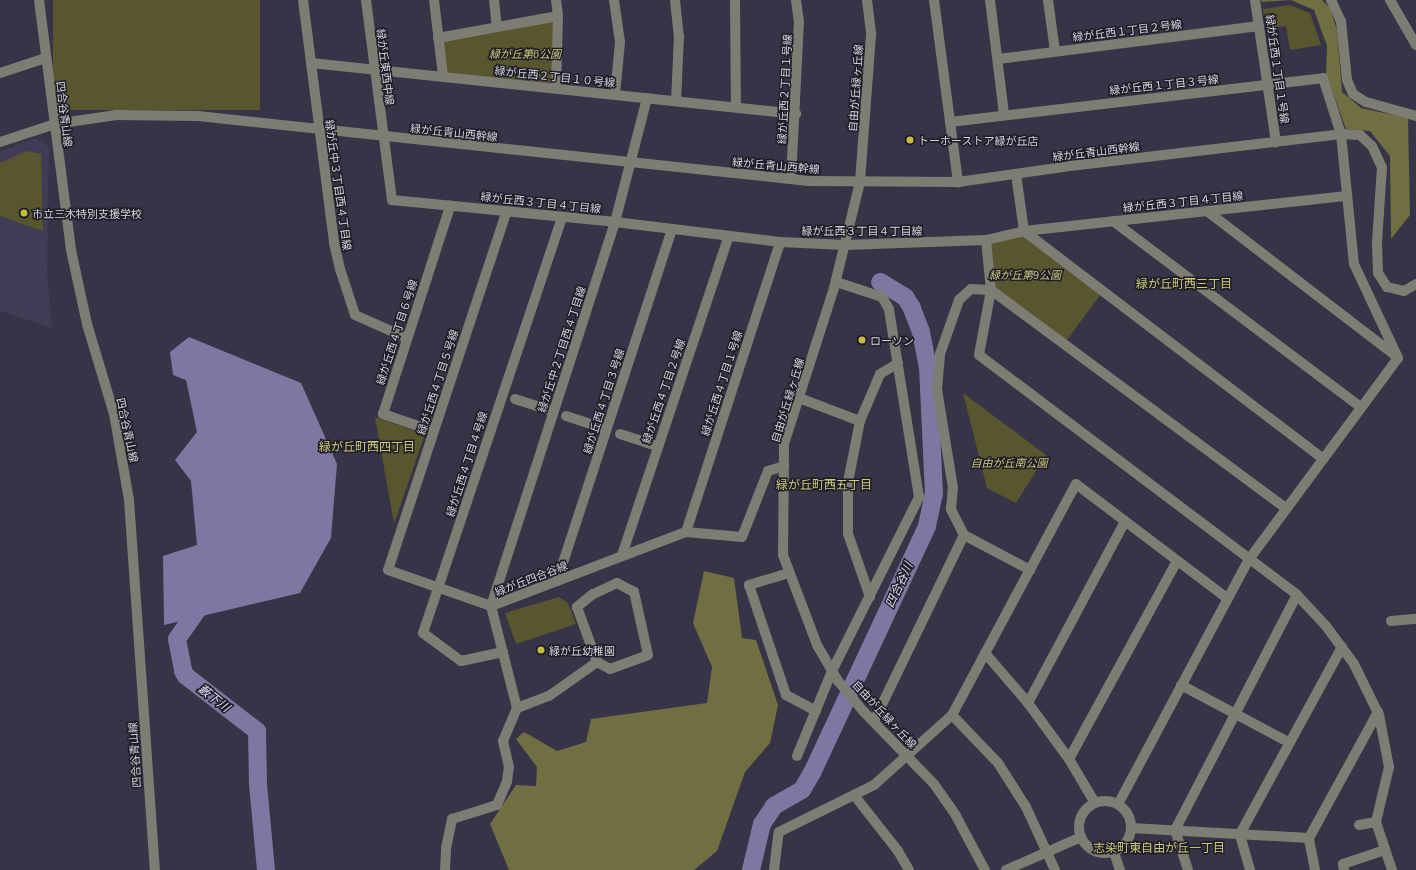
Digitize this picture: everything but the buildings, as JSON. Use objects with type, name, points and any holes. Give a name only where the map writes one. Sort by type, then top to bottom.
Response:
[{"type":"street","name":"四合谷青山線","points":[[39,0],[71,250],[87,324],[114,414],[129,500],[155,870]]},
{"type":"street","name":"緑が丘中３丁目西４丁目線","points":[[303,0],[334,243],[340,270],[355,315],[407,338]]},
{"type":"street","name":"緑が丘東西中線","points":[[366,0],[383,137]]},
{"type":"street","points":[[434,0],[443,76]]},
{"type":"street","points":[[494,0],[497,27]]},
{"type":"street","points":[[556,0],[558,16],[556,88]]},
{"type":"street","points":[[614,0],[620,42],[615,94]]},
{"type":"street","points":[[675,0],[679,36],[676,101]]},
{"type":"street","points":[[735,0],[736,107]]},
{"type":"street","name":"緑が丘西２丁目１号線","points":[[790,180],[796,114],[799,22],[796,0]]},
{"type":"street","name":"自由が丘緑ヶ丘線","points":[[866,0],[871,35],[860,182],[836,282],[784,444],[783,555],[817,645],[838,681],[863,711],[907,754],[934,784],[956,816],[985,870]]},
{"type":"street","points":[[934,0],[958,182]]},
{"type":"street","points":[[990,0],[1004,114]]},
{"type":"street","points":[[1048,0],[1054,51]]},
{"type":"street","name":"緑が丘西１丁目１号線","points":[[1255,0],[1276,142]]},
{"type":"street","points":[[1331,0],[1341,21],[1346,80],[1353,94],[1366,102],[1416,116]]},
{"type":"street","points":[[1390,0],[1416,45]]},
{"type":"street","points":[[438,38],[558,16]]},
{"type":"street","name":"緑が丘西１丁目２号線","points":[[998,59],[1259,26]]},
{"type":"street","points":[[0,73],[46,58]]},
{"type":"street","name":"緑が丘西２丁目１０号線","points":[[311,62],[796,114]]},
{"type":"street","name":"緑が丘西１丁目３号線","points":[[950,122],[1004,114],[1322,78],[1341,134]]},
{"type":"street","name":"緑が丘中２丁目西４丁目線","points":[[491,606],[615,222],[647,98]]},
{"type":"street","name":"緑が丘青山西幹線","points":[[0,142],[55,124],[116,115],[198,116],[790,180],[958,182],[1341,134],[1360,135],[1372,146],[1382,167],[1377,243],[1378,273],[1388,287],[1404,292],[1416,284]]},
{"type":"street","points":[[1341,134],[1354,264],[1398,358]]},
{"type":"street","name":"緑が丘西３丁目４丁目線","points":[[383,137],[392,200],[615,222],[780,242],[845,245],[986,240],[1024,231],[1347,196]]},
{"type":"street","points":[[1016,174],[1024,231],[1323,459]]},
{"type":"street","name":"緑が丘西４丁目６号線","points":[[433,431],[383,414],[450,206]]},
{"type":"street","name":"緑が丘西４丁目５号線","points":[[491,606],[388,570],[507,211]]},
{"type":"street","points":[[1207,211],[1398,358]]},
{"type":"street","name":"緑が丘西４丁目４号線","points":[[503,652],[461,661],[423,633],[562,217]]},
{"type":"street","points":[[1113,221],[1361,407]]},
{"type":"street","name":"緑が丘西４丁目３号線","points":[[557,581],[672,229]]},
{"type":"street","name":"緑が丘西４丁目２号線","points":[[622,555],[729,236]]},
{"type":"street","points":[[986,240],[991,290],[979,355],[1297,595],[1342,647],[1354,664],[1378,712],[1390,767],[1376,822],[1392,870]]},
{"type":"street","name":"緑が丘西４丁目１号線","points":[[686,532],[780,242]]},
{"type":"street","points":[[797,756],[832,671],[919,497],[889,309],[882,297],[836,282]]},
{"type":"street","points":[[1030,570],[964,535],[950,509],[953,488],[937,389],[940,354],[959,300],[971,289],[991,290],[1286,508]]},
{"type":"street","points":[[1118,804],[1249,559],[1398,358]]},
{"type":"street","points":[[870,597],[848,534],[848,482],[860,421],[880,374],[898,363]]},
{"type":"street","points":[[799,398],[860,421]]},
{"type":"street","points":[[515,399],[553,411]]},
{"type":"street","points":[[566,416],[606,429]]},
{"type":"street","points":[[620,434],[658,446]]},
{"type":"street","name":"緑が丘四合谷線","points":[[517,708],[491,606],[622,555],[686,532],[742,537],[768,471],[784,466]]},
{"type":"street","points":[[774,870],[779,832],[874,785],[952,715],[1076,484],[1227,598]]},
{"type":"street","points":[[1028,703],[1125,521]]},
{"type":"street","points":[[874,721],[964,535]]},
{"type":"street","points":[[1068,759],[1177,561]]},
{"type":"street","points":[[789,573],[749,585],[786,695],[816,710]]},
{"type":"street","points":[[617,583],[634,592],[648,655],[610,669],[597,662],[577,607],[593,594],[617,583]]},
{"type":"street","points":[[1188,870],[1175,830],[1297,595]]},
{"type":"street","points":[[1392,621],[1416,619]]},
{"type":"street","points":[[1250,870],[1240,834],[1342,647]]},
{"type":"street","points":[[985,653],[1028,703],[1068,759],[1095,803]]},
{"type":"street","points":[[446,870],[446,848],[452,819],[497,805],[507,781],[509,767],[503,741],[517,708],[550,696],[597,662]]},
{"type":"street","points":[[1181,685],[1290,743]]},
{"type":"street","points":[[1315,870],[1309,838],[1378,712]]},
{"type":"street","points":[[952,715],[998,763],[1026,807],[1055,870]]},
{"type":"street","points":[[854,795],[898,851],[909,870]]},
{"type":"street","points":[[1110,801],[1118,804],[1130,817],[1131,828],[1127,842],[1114,852],[1097,852],[1089,848],[1081,837],[1079,825],[1081,816],[1095,803],[1110,801]]},
{"type":"street","points":[[1359,825],[1376,822]]},
{"type":"street","points":[[1131,828],[1309,838]]},
{"type":"street","points":[[1006,870],[1081,837]]},
{"type":"street","points":[[1344,870],[1343,864],[1385,850]]},
{"type":"street","points":[[1114,852],[1120,870]]},
{"type":"shaded area","points":[[1261,0],[1291,0],[1262,2]]},
{"type":"shaded area","points":[[1291,0],[1322,0],[1330,8],[1337,30],[1342,92],[1361,108],[1408,118],[1410,215],[1391,239],[1390,156],[1370,131],[1346,129],[1326,73],[1327,46],[1314,10]]},
{"type":"shaded area","name":"市立三木特別支援学校","points":[[35,138],[49,147],[47,274],[52,328],[0,311],[0,152]]},
{"type":"shaded area","points":[[189,337],[301,383],[337,464],[331,538],[300,593],[164,625],[163,556],[197,545],[191,481],[175,460],[197,432],[186,380],[173,375],[170,352]]},
{"type":"shaded area","points":[[704,571],[734,578],[742,638],[756,640],[778,705],[770,743],[745,772],[717,851],[694,870],[509,870],[490,824],[516,785],[536,786],[537,767],[516,739],[524,732],[557,751],[586,742],[591,719],[707,703],[712,667],[693,623]]},
{"type":"green space","points":[[53,0],[260,0],[260,110],[53,110]]},
{"type":"green space","points":[[1290,5],[1310,13],[1321,45],[1290,50],[1286,26],[1266,29],[1263,9]]},
{"type":"green space","name":"緑が丘第6公園","points":[[549,20],[554,23],[553,79],[550,83],[449,73],[447,70],[442,43],[444,39]]},
{"type":"green space","points":[[26,151],[41,154],[43,231],[0,216],[0,163]]},
{"type":"green space","name":"緑が丘第9公園","points":[[1024,231],[1103,291],[1064,344],[991,290],[986,240]]},
{"type":"green space","name":"自由が丘南公園","points":[[963,393],[1046,455],[1016,503],[987,488]]},
{"type":"green space","points":[[375,417],[425,434],[394,524]]},
{"type":"green space","points":[[559,597],[568,603],[576,624],[516,644],[505,613]]},
{"type":"waterway","name":"四合谷川","points":[[751,870],[762,824],[774,806],[802,790],[812,773],[927,526],[934,494],[928,368],[921,332],[912,308],[905,297],[880,282]]},
{"type":"waterway","name":"藪下川","points":[[205,599],[177,639],[183,671],[186,676],[257,731],[258,784],[266,870]]},
{"type":"place","name":"トーホーストア緑が丘店","points":[[910,140]]},
{"type":"place","name":"市立三木特別支援学校","points":[[24,213]]},
{"type":"place","name":"ローソン","points":[[862,340]]},
{"type":"place","name":"緑が丘幼稚園","points":[[541,650]]},
{"type":"district","name":"緑が丘町西三丁目","points":[[1184,284]]},
{"type":"district","name":"緑が丘町西四丁目","points":[[367,447]]},
{"type":"district","name":"緑が丘町西五丁目","points":[[824,485]]},
{"type":"district","name":"志染町東自由が丘一丁目","points":[[1159,848]]}]
